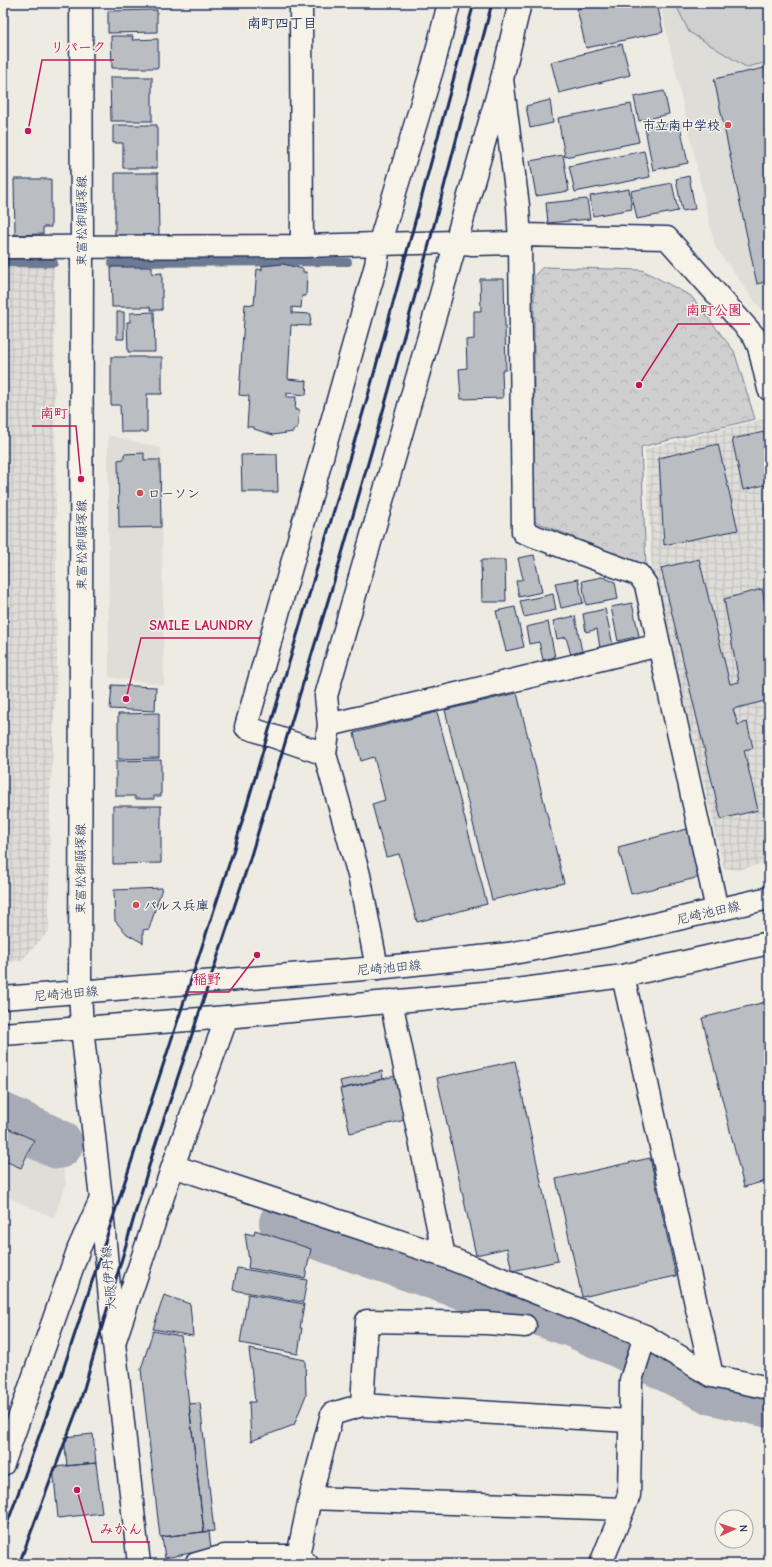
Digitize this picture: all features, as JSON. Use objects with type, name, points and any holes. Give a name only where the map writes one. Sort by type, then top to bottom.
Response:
[{"type":"street","name":"東富松御願塚線","points":[[80,3],[82,246],[80,991]]},
{"type":"street","points":[[301,3],[302,246]]},
{"type":"street","points":[[325,754],[246,727],[376,265],[379,244],[434,63],[449,3]]},
{"type":"street","points":[[377,968],[359,875],[325,754],[329,725],[326,696],[502,79],[520,3]]},
{"type":"street","points":[[502,79],[518,206],[520,239],[523,532],[638,575],[646,586],[717,910]]},
{"type":"street","points":[[3,247],[302,246],[456,242],[473,244],[520,239],[667,238],[754,336],[759,347],[769,389]]},
{"type":"street","points":[[329,725],[659,645]]},
{"type":"street","name":"尼崎池田線","points":[[3,998],[377,968],[508,954],[604,936],[769,898]]},
{"type":"street","points":[[3,1034],[227,1016],[516,990],[624,976],[769,943]]},
{"type":"street","points":[[624,976],[712,1376]]},
{"type":"street","name":"大阪伊丹線","points":[[80,991],[82,1028],[101,1199],[114,1344],[139,1564]]},
{"type":"street","points":[[391,1001],[444,1256]]},
{"type":"street","points":[[114,1344],[173,1166],[227,1016]]},
{"type":"street","points":[[173,1166],[444,1256],[645,1336],[712,1376],[769,1388]]},
{"type":"street","points":[[3,1464],[79,1248],[101,1199]]},
{"type":"street","points":[[362,1404],[367,1321],[487,1323],[525,1326]]},
{"type":"street","points":[[602,1564],[628,1496],[631,1380],[645,1336]]},
{"type":"street","points":[[196,1564],[224,1556],[302,1560],[310,1498],[332,1414],[362,1404],[629,1421]]},
{"type":"street","points":[[310,1498],[623,1509]]},
{"type":"shaded area","name":"市立南中学校","points":[[660,3],[769,3],[769,320],[715,247]]},
{"type":"shaded area","points":[[3,267],[54,267],[57,662],[50,799],[49,931],[21,961],[3,963]]},
{"type":"shaded area","points":[[768,418],[769,862],[738,870],[724,868],[652,569],[645,449]]},
{"type":"shaded area","points":[[108,435],[161,448],[164,685],[109,677]]},
{"type":"shaded area","points":[[3,1123],[61,1149],[66,1184],[54,1218],[3,1195]]},
{"type":"green space","points":[[675,3],[769,3],[769,62],[746,67],[689,32]]},
{"type":"green space","points":[[543,267],[642,270],[691,296],[734,351],[755,419],[641,447],[646,567],[534,521],[534,276]]},
{"type":"building","points":[[605,3],[657,3],[663,32],[586,48],[577,9]]},
{"type":"building","points":[[157,10],[157,32],[108,33],[108,11]]},
{"type":"building","points":[[111,36],[133,36],[132,40],[158,39],[158,68],[112,68]]},
{"type":"building","points":[[622,44],[630,75],[559,93],[551,62]]},
{"type":"building","points":[[769,67],[769,281],[757,284],[714,79]]},
{"type":"building","points":[[110,77],[152,77],[152,121],[111,121]]},
{"type":"building","points":[[664,91],[669,114],[639,121],[634,97]]},
{"type":"building","points":[[550,100],[553,123],[530,128],[526,106]]},
{"type":"building","points":[[631,104],[639,142],[565,157],[558,118]]},
{"type":"building","points":[[679,121],[688,163],[653,170],[645,128]]},
{"type":"building","points":[[113,125],[157,125],[157,168],[123,168],[123,143],[113,143]]},
{"type":"building","points":[[644,151],[650,177],[575,192],[569,166]]},
{"type":"building","points":[[563,155],[569,191],[536,196],[530,161]]},
{"type":"building","points":[[115,173],[158,173],[159,236],[115,237]]},
{"type":"building","points":[[689,176],[695,209],[682,211],[676,179]]},
{"type":"building","points":[[14,179],[51,179],[51,227],[43,227],[43,234],[15,235]]},
{"type":"building","points":[[672,183],[678,211],[637,219],[631,191]]},
{"type":"building","points":[[629,189],[632,209],[593,216],[590,196]]},
{"type":"building","points":[[587,199],[590,219],[548,223],[546,203]]},
{"type":"building","points":[[283,264],[303,269],[303,272],[306,272],[306,296],[302,296],[301,308],[292,307],[292,313],[311,314],[310,326],[291,325],[288,379],[307,381],[306,395],[287,393],[287,397],[296,397],[295,410],[299,410],[298,426],[293,432],[273,435],[254,429],[254,427],[247,427],[249,396],[239,395],[245,304],[254,305],[257,269],[262,270],[262,266]]},
{"type":"building","points":[[111,267],[152,267],[152,274],[162,273],[162,310],[151,310],[150,307],[112,307]]},
{"type":"building","points":[[480,279],[504,279],[506,370],[502,370],[503,398],[461,399],[459,369],[467,368],[466,340],[474,339],[474,311],[481,311]]},
{"type":"building","points":[[117,312],[124,312],[124,339],[117,339]]},
{"type":"building","points":[[154,312],[155,352],[128,352],[127,322],[130,322],[130,313]]},
{"type":"building","points":[[111,357],[162,357],[162,394],[147,394],[147,432],[121,432],[120,405],[111,405]]},
{"type":"building","points":[[764,432],[769,454],[769,484],[743,490],[732,439]]},
{"type":"building","points":[[718,444],[738,530],[664,545],[659,458]]},
{"type":"building","name":"ローソン","points":[[144,453],[144,460],[160,460],[161,527],[119,528],[118,460],[124,459],[124,454]]},
{"type":"building","points":[[277,454],[278,492],[242,492],[241,455]]},
{"type":"building","points":[[534,555],[542,592],[519,597],[516,581],[523,579],[518,558]]},
{"type":"building","points":[[699,559],[730,684],[739,682],[724,599],[762,589],[769,622],[769,700],[733,709],[738,725],[747,722],[753,748],[744,750],[758,810],[721,819],[661,568]]},
{"type":"building","points":[[481,560],[505,560],[506,602],[482,602]]},
{"type":"building","points":[[602,577],[615,582],[618,599],[586,605],[582,581]]},
{"type":"building","points":[[578,579],[583,603],[561,608],[555,583]]},
{"type":"building","points":[[553,594],[556,610],[524,617],[520,601]]},
{"type":"building","points":[[632,603],[639,636],[618,641],[611,607]]},
{"type":"building","points":[[515,607],[524,647],[506,651],[496,611]]},
{"type":"building","points":[[605,609],[613,645],[600,648],[597,629],[586,632],[583,614]]},
{"type":"building","points":[[575,616],[582,652],[571,655],[566,637],[557,639],[553,621]]},
{"type":"building","points":[[548,622],[555,657],[543,660],[539,642],[529,644],[526,627]]},
{"type":"building","points":[[112,685],[156,687],[155,711],[110,709]]},
{"type":"building","points":[[517,693],[564,883],[492,900],[445,710]]},
{"type":"building","points":[[437,712],[487,904],[417,922],[399,854],[386,857],[372,804],[385,800],[374,757],[361,761],[354,733]]},
{"type":"building","points":[[159,713],[159,758],[118,759],[118,714]]},
{"type":"building","points":[[161,760],[161,796],[154,796],[154,799],[135,799],[135,796],[116,796],[116,761]]},
{"type":"building","points":[[113,806],[161,806],[161,863],[113,864]]},
{"type":"building","points":[[687,829],[700,877],[631,894],[618,847]]},
{"type":"building","name":"パルス兵庫","points":[[162,888],[149,929],[143,930],[143,943],[127,934],[115,921],[114,890]]},
{"type":"building","points":[[769,1001],[769,1180],[744,1187],[702,1018]]},
{"type":"building","points":[[515,1061],[558,1261],[512,1271],[507,1248],[476,1255],[437,1078]]},
{"type":"building","points":[[382,1071],[383,1079],[342,1089],[340,1081]]},
{"type":"building","points":[[395,1076],[405,1120],[350,1133],[340,1089]]},
{"type":"building","points":[[3,1126],[34,1140],[21,1168],[3,1160]]},
{"type":"building","points":[[650,1158],[676,1276],[582,1297],[556,1179]]},
{"type":"building","points":[[255,1230],[311,1249],[305,1278],[248,1268],[249,1261],[245,1233],[254,1235]]},
{"type":"building","points":[[237,1268],[307,1280],[303,1302],[233,1290]]},
{"type":"building","points":[[248,1294],[304,1304],[298,1354],[240,1343]]},
{"type":"building","points":[[164,1295],[190,1304],[193,1336],[153,1329]]},
{"type":"building","points":[[153,1331],[181,1336],[204,1532],[160,1537],[141,1369]]},
{"type":"building","points":[[249,1349],[305,1360],[306,1395],[294,1425],[251,1441],[249,1402],[255,1402]]},
{"type":"building","points":[[200,1403],[214,1531],[204,1532],[189,1404]]},
{"type":"building","points":[[93,1434],[96,1463],[67,1466],[64,1437]]},
{"type":"building","points":[[96,1463],[102,1513],[58,1518],[53,1467]]},
{"type":"building","points":[[209,1531],[211,1549],[165,1558],[162,1537]]},
{"type":"waterway","points":[[112,263],[348,262]]},
{"type":"waterway","points":[[3,263],[54,263]]},
{"type":"waterway","points":[[3,1118],[58,1144]]},
{"type":"waterway","points":[[284,1223],[572,1322],[624,1345],[713,1390],[769,1403]]},
{"type":"railway","points":[[3,1535],[62,1373],[233,852],[369,392],[474,3]]},
{"type":"railway","points":[[19,1564],[80,1402],[154,1149],[249,862],[337,571],[387,397],[427,252],[492,3]]},
{"type":"place","name":"市立南中学校","points":[[728,125]]},
{"type":"place","name":"リパーク","points":[[28,131]]},
{"type":"place","name":"南町公園","points":[[639,385]]},
{"type":"place","name":"南町","points":[[81,479]]},
{"type":"place","name":"ローソン","points":[[140,493]]},
{"type":"place","name":"SMILE LAUNDRY","points":[[126,699]]},
{"type":"place","name":"パルス兵庫","points":[[136,905]]},
{"type":"place","name":"稲野","points":[[257,955]]},
{"type":"place","name":"みかん","points":[[77,1490]]},
{"type":"district","name":"南町四丁目","points":[[282,23]]}]
